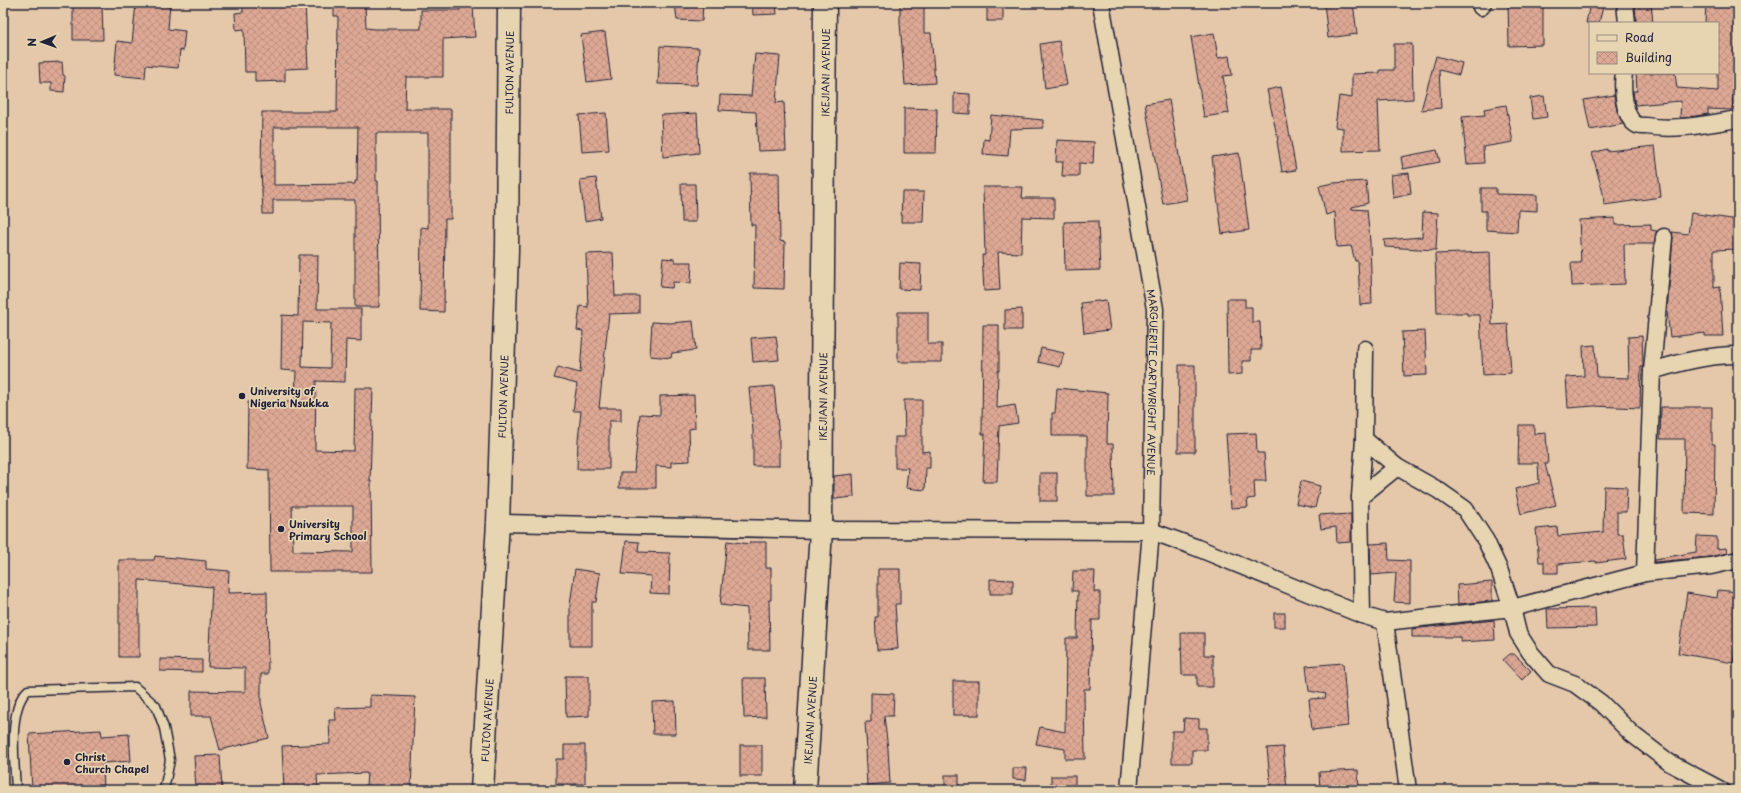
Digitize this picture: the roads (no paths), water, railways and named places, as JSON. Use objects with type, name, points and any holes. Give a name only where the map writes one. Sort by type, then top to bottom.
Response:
[{"type":"street","name":"FULTON AVENUE","points":[[482,790],[498,523],[507,251],[509,3]]},
{"type":"street","name":"IKEJIANI AVENUE","points":[[804,790],[821,530],[824,3]]},
{"type":"street","name":"MARGUERITE CARTWRIGHT AVENUE","points":[[1101,3],[1155,309],[1151,531],[1129,790]]},
{"type":"street","points":[[1626,3],[1627,22]]},
{"type":"street","points":[[1624,74],[1624,101],[1629,117],[1636,125],[1667,128],[1738,119]]},
{"type":"street","points":[[1645,573],[1652,371],[1664,237]]},
{"type":"street","points":[[1362,615],[1360,497],[1364,439],[1365,349]]},
{"type":"street","points":[[1652,371],[1690,360],[1725,355],[1738,355]]},
{"type":"street","points":[[1364,439],[1396,467],[1438,490],[1465,509],[1486,541],[1499,569],[1512,608],[1518,633],[1530,652],[1549,674],[1575,684],[1601,703],[1632,734],[1670,763],[1721,790]]},
{"type":"street","points":[[1360,497],[1396,467]]},
{"type":"street","points":[[498,523],[821,530],[1151,531],[1195,547],[1362,615],[1385,622],[1512,608],[1645,573],[1711,566],[1738,560]]},
{"type":"street","points":[[1385,622],[1408,790]]},
{"type":"lane","points":[[16,790],[14,725],[22,695],[28,690],[135,687],[156,706],[164,728],[170,760],[164,790]]},
{"type":"place","name":"University of Nigeria Nsukka","points":[[242,396]]},
{"type":"place","name":"University Primary School","points":[[281,529]]},
{"type":"place","name":"Christ Church Chapel","points":[[67,762]]}]
